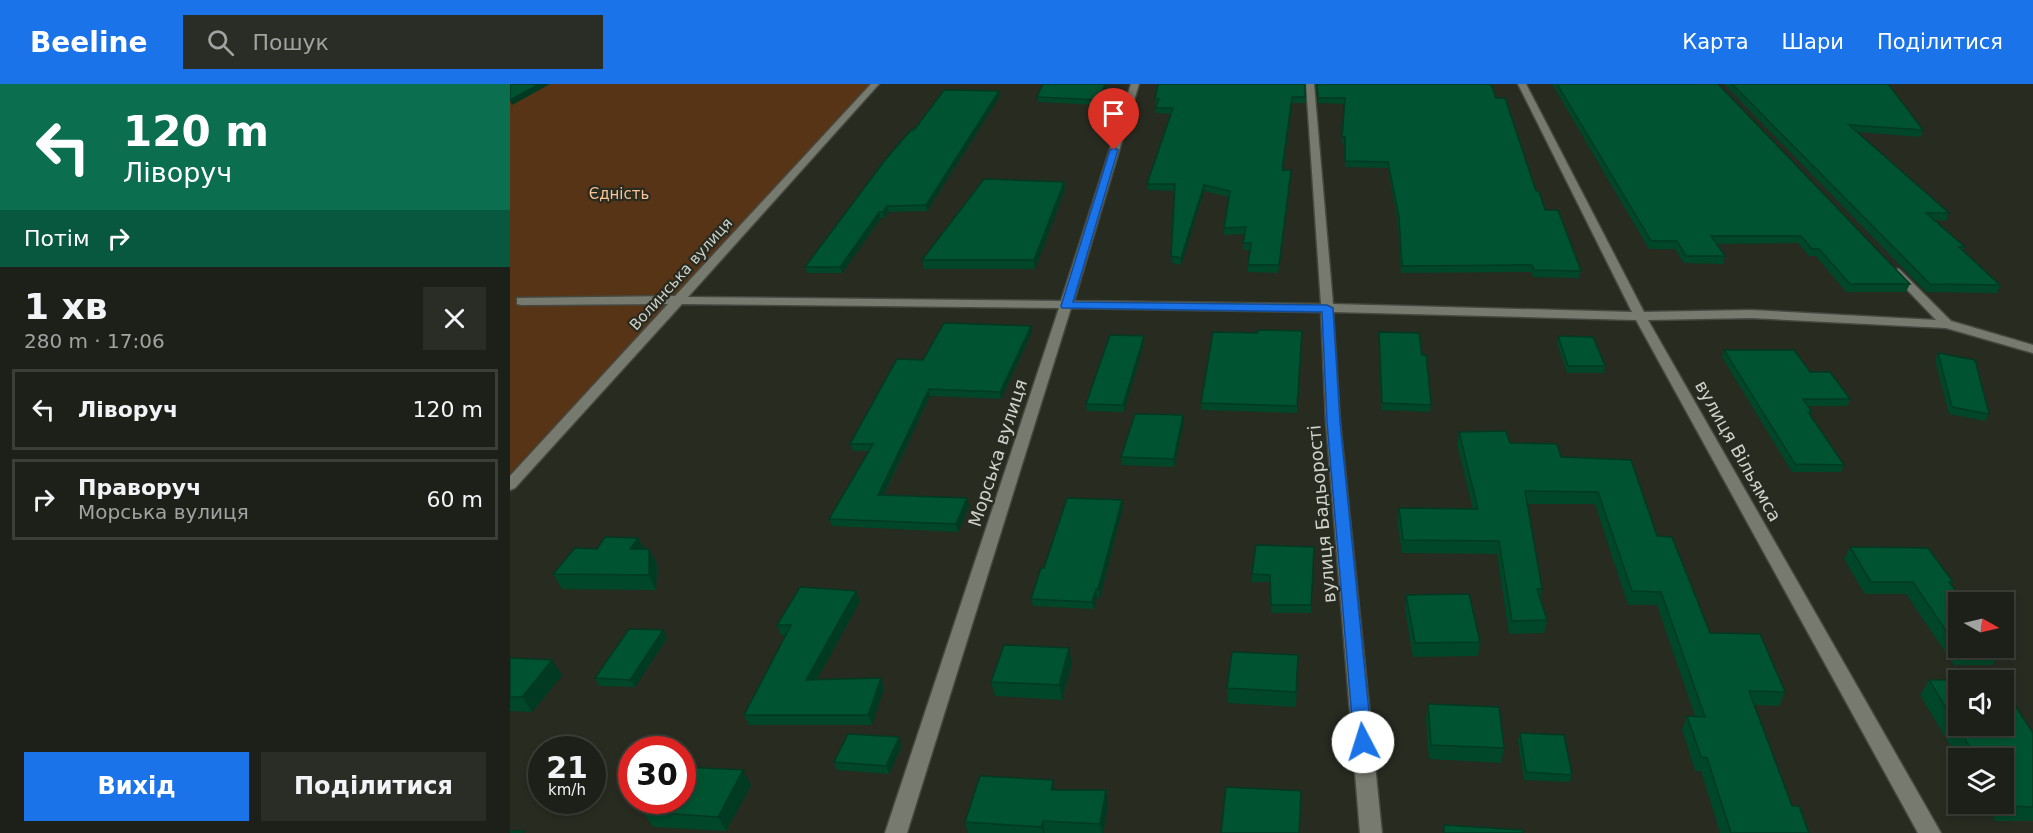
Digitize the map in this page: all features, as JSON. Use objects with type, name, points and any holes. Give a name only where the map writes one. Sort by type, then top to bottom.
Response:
[{"type":"street","name":"Волинська вулиця","points":[[510,485],[875,84]]},
{"type":"street","name":"Морська вулиця","points":[[896,833],[1135,84]]},
{"type":"street","name":"вулиця Бадьорості","points":[[1310,84],[1333,422],[1371,833]]},
{"type":"street","name":"вулиця Вільямса","points":[[1521,84],[1640,316],[1930,833]]},
{"type":"street","points":[[1889,264],[1947,324]]},
{"type":"street","points":[[522,301],[678,300],[1327,308],[1640,316],[1751,314],[1947,324],[1969,333],[2033,350]]},
{"type":"green space","name":"Єдність","points":[[510,84],[870,84],[510,474]]},
{"type":"building","points":[[510,84],[539,84],[510,100]]},
{"type":"building","points":[[1043,84],[1105,84],[1099,100],[1037,97]]},
{"type":"building","points":[[1158,84],[1305,84],[1305,97],[1292,97],[1282,170],[1291,170],[1279,265],[1248,265],[1251,243],[1243,243],[1246,227],[1224,228],[1230,191],[1204,185],[1181,258],[1171,256],[1175,184],[1147,184],[1173,108],[1155,108],[1159,99],[1155,99]]},
{"type":"building","points":[[1317,84],[1491,84],[1496,98],[1505,98],[1536,191],[1539,191],[1545,210],[1558,210],[1581,271],[1534,270],[1532,265],[1402,266],[1399,217],[1388,162],[1345,161],[1345,137],[1342,137],[1345,98],[1318,98]]},
{"type":"building","points":[[1557,84],[1718,84],[1910,284],[1850,284],[1819,249],[1812,249],[1801,236],[1711,236],[1725,256],[1686,256],[1677,241],[1651,241]]},
{"type":"building","points":[[1732,84],[1888,84],[1923,130],[1849,125],[1949,213],[1926,213],[1965,247],[1959,247],[2000,285],[1930,284]]},
{"type":"building","points":[[944,90],[999,91],[926,205],[887,206],[883,212],[879,212],[840,267],[805,267],[885,160],[911,130],[914,130]]},
{"type":"building","points":[[984,179],[1064,182],[1034,260],[922,260]]},
{"type":"building","points":[[944,323],[1031,326],[1000,392],[929,389],[878,495],[967,498],[956,524],[829,519],[873,444],[850,444],[897,359],[923,360]]},
{"type":"building","points":[[1258,330],[1302,331],[1297,406],[1201,403],[1213,332],[1257,333]]},
{"type":"building","points":[[1379,332],[1419,333],[1422,355],[1426,355],[1431,405],[1382,403]]},
{"type":"building","points":[[1110,335],[1144,336],[1123,405],[1086,404]]},
{"type":"building","points":[[1558,336],[1593,337],[1605,366],[1568,366]]},
{"type":"building","points":[[1724,350],[1794,350],[1810,372],[1830,372],[1850,399],[1803,399],[1812,412],[1808,412],[1844,465],[1795,464]]},
{"type":"building","points":[[1938,353],[1975,360],[1989,414],[1952,407]]},
{"type":"building","points":[[1135,414],[1183,415],[1174,459],[1121,457]]},
{"type":"building","points":[[1506,431],[1510,443],[1557,444],[1561,457],[1631,460],[1657,536],[1672,537],[1710,633],[1760,634],[1785,692],[1749,691],[1792,806],[1799,806],[1809,833],[1731,833],[1707,758],[1701,757],[1687,716],[1705,717],[1661,592],[1632,591],[1598,492],[1525,491],[1542,589],[1537,589],[1547,620],[1512,621],[1499,541],[1403,540],[1399,508],[1478,509],[1459,432]]},
{"type":"building","points":[[1067,498],[1122,500],[1098,589],[1096,589],[1092,602],[1031,599],[1041,568],[1044,568]]},
{"type":"building","points":[[605,537],[638,538],[630,549],[649,549],[649,575],[553,574],[575,548],[597,549]]},
{"type":"building","points":[[1256,545],[1314,547],[1311,605],[1271,605],[1270,575],[1252,574]]},
{"type":"building","points":[[1850,547],[1928,548],[1953,582],[1949,582],[1956,592],[1948,592],[1948,634],[1913,582],[1871,582]]},
{"type":"building","points":[[800,587],[856,591],[806,680],[881,678],[868,715],[744,715],[791,625],[777,625]]},
{"type":"building","points":[[1469,594],[1480,642],[1415,643],[1406,595]]},
{"type":"building","points":[[629,629],[663,630],[630,680],[595,678]]},
{"type":"building","points":[[1004,645],[1069,648],[1059,685],[991,682]]},
{"type":"building","points":[[1232,652],[1298,655],[1296,692],[1227,688]]},
{"type":"building","points":[[510,658],[552,660],[522,697],[510,697]]},
{"type":"building","points":[[1929,680],[1948,680],[1948,711]]},
{"type":"building","points":[[1428,704],[1499,707],[1504,748],[1431,745]]},
{"type":"building","points":[[2014,704],[2033,733],[2033,807],[2014,806],[2014,748],[1970,748],[1963,736],[2014,736]]},
{"type":"building","points":[[1520,733],[1564,735],[1572,775],[1526,772]]},
{"type":"building","points":[[848,734],[899,737],[886,766],[834,762]]},
{"type":"building","points":[[696,768],[743,770],[718,817],[673,814],[696,814]]},
{"type":"building","points":[[980,776],[1053,780],[1051,790],[1106,790],[1100,824],[1043,821],[1041,827],[965,822]]},
{"type":"building","points":[[1226,787],[1301,791],[1299,833],[1221,833]]},
{"type":"building","points":[[1444,825],[1522,830],[1523,833],[1444,833]]},
{"type":"building","points":[[510,831],[524,831],[523,833],[510,833]]},
{"type":"route","points":[[1114,150],[1066,306],[1327,308],[1333,422],[1363,742]]}]
